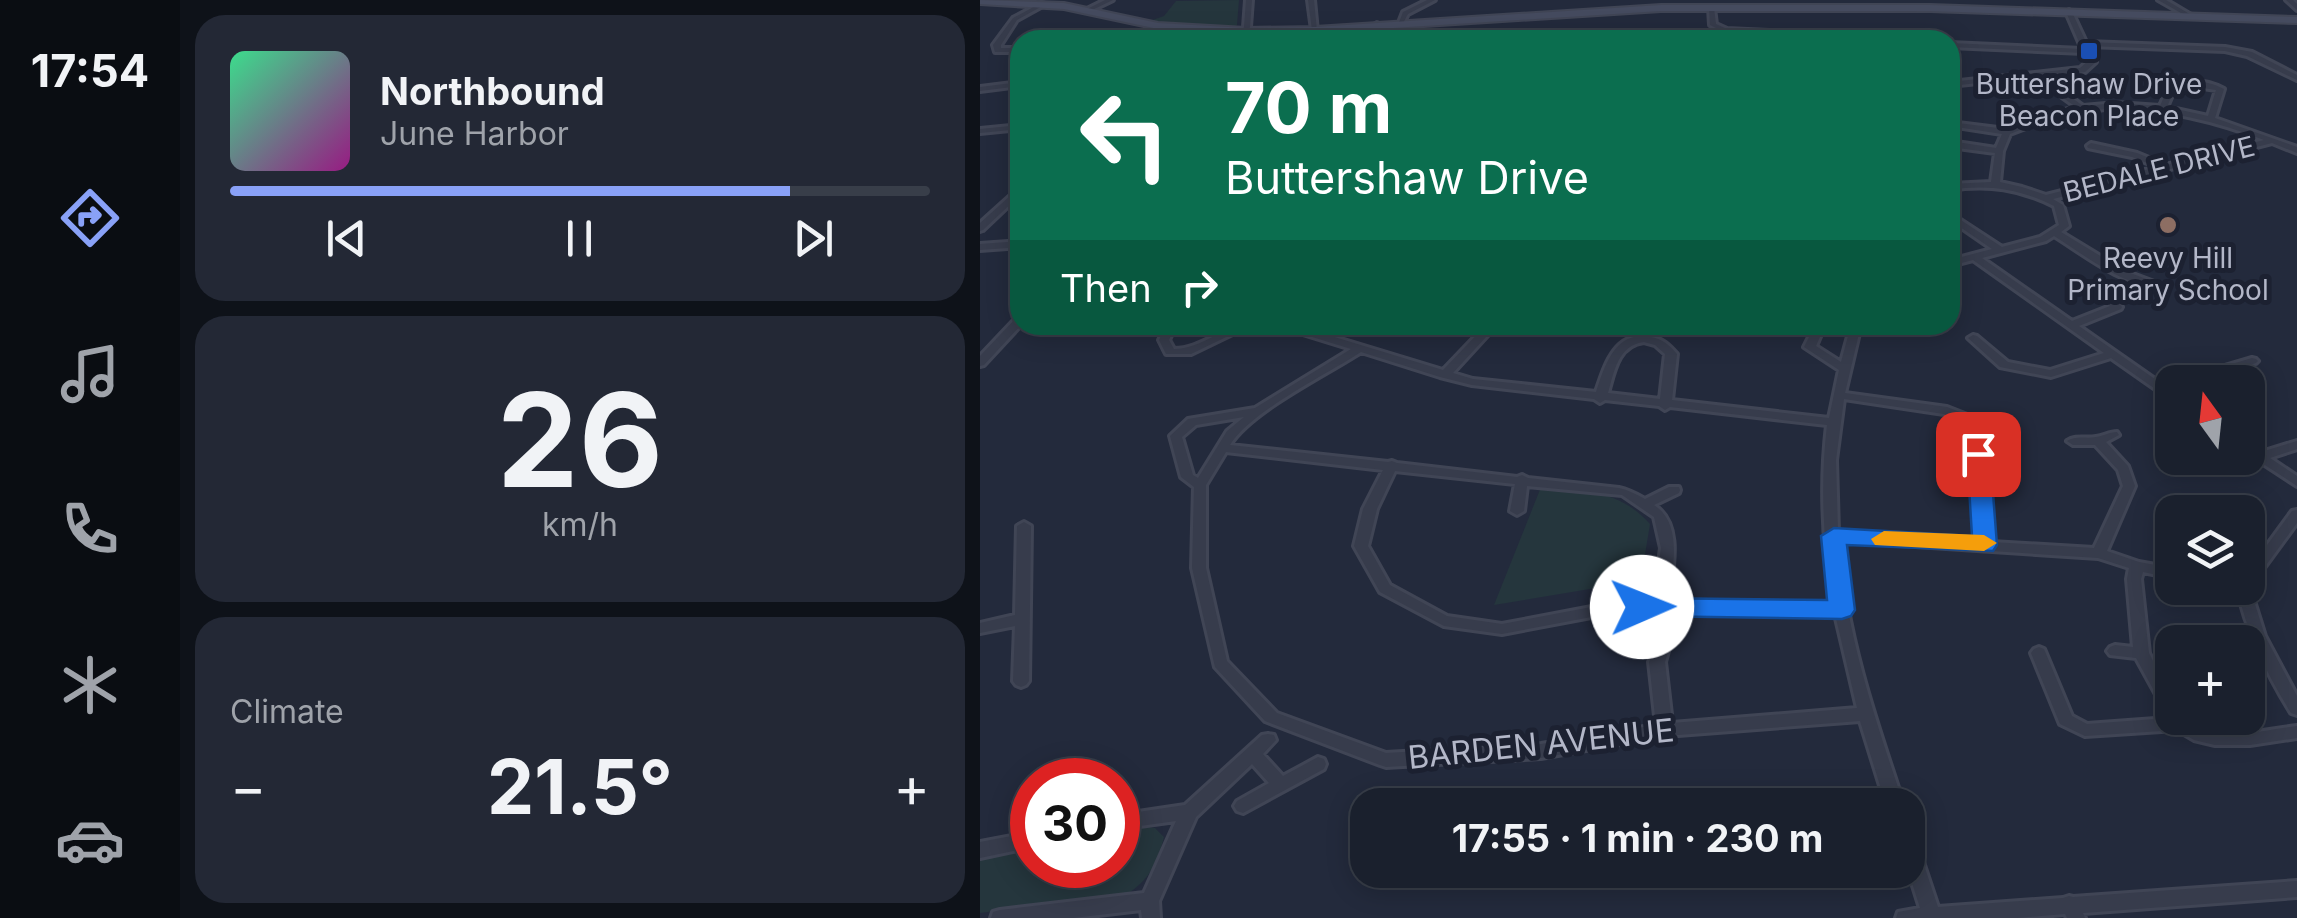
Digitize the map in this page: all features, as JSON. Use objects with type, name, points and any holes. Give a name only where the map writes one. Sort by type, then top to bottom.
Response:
[{"type":"main road","points":[[980,1],[1042,4],[1196,30]]},
{"type":"main road","points":[[1316,30],[1660,4],[1711,8],[1926,4],[2297,20]]},
{"type":"street","points":[[1086,11],[1110,0]]},
{"type":"street","points":[[1244,30],[1249,0]]},
{"type":"street","points":[[1311,0],[1316,30]]},
{"type":"street","points":[[1400,24],[1404,13],[1432,0]]},
{"type":"street","points":[[2161,0],[2190,16]]},
{"type":"street","points":[[2290,0],[2297,8]]},
{"type":"street","points":[[1010,50],[998,50],[996,45],[1014,19],[1042,4]]},
{"type":"street","points":[[1711,8],[1713,24],[1723,30]]},
{"type":"street","points":[[1960,83],[2082,70],[2092,62],[2069,12]]},
{"type":"street","points":[[1377,25],[1379,30]]},
{"type":"street","points":[[1960,45],[2226,49],[2249,54],[2297,78]]},
{"type":"street","points":[[2037,76],[2079,106]]},
{"type":"street","points":[[980,89],[1010,85]]},
{"type":"street","points":[[2163,108],[2172,86],[2209,86],[2220,89],[2221,95],[2212,118]]},
{"type":"street","points":[[1960,125],[2007,132],[2040,116],[2079,106],[2163,108],[2212,118],[2297,150]]},
{"type":"street","points":[[980,131],[1010,128]]},
{"type":"street","points":[[1995,184],[1999,151],[2007,132]]},
{"type":"street","name":"BEDALE DRIVE","points":[[2046,198],[2272,140]]},
{"type":"street","points":[[1960,145],[1999,151]]},
{"type":"street","points":[[2091,146],[2104,145],[2164,167]]},
{"type":"street","points":[[1960,187],[1995,184],[2031,190],[2058,205],[2064,226],[2056,233],[1960,261]]},
{"type":"street","points":[[980,228],[1010,200]]},
{"type":"street","points":[[1960,227],[2000,250]]},
{"type":"street","points":[[2056,233],[2121,274],[2153,285]]},
{"type":"street","points":[[980,247],[1010,245]]},
{"type":"street","points":[[1975,257],[2155,381]]},
{"type":"street","points":[[2071,325],[2117,307],[2106,295]]},
{"type":"street","points":[[980,363],[1010,331]]},
{"type":"street","points":[[1167,335],[1164,340],[1170,352],[1187,352],[1224,335]]},
{"type":"street","points":[[1313,335],[1444,375],[1600,399],[1834,422]]},
{"type":"street","points":[[1444,375],[1482,335]]},
{"type":"street","points":[[1815,335],[1810,347],[1844,369]]},
{"type":"street","points":[[1853,335],[1838,395],[1830,461],[1834,536],[1842,610],[1864,714],[1889,788]]},
{"type":"street","points":[[1973,338],[2004,364],[2051,374],[2113,354]]},
{"type":"street","points":[[1600,399],[1619,347],[1633,339],[1647,339],[1660,343],[1671,354],[1665,406]]},
{"type":"street","points":[[1259,410],[1192,422],[1176,436],[1186,477],[1200,485],[1232,434],[1259,410],[1357,350]]},
{"type":"street","points":[[2239,365],[2252,361]]},
{"type":"street","points":[[1838,395],[1946,411],[1976,424],[1984,545]]},
{"type":"street","points":[[2073,441],[2098,442],[2113,435]]},
{"type":"street","points":[[2098,442],[2124,469],[2130,486],[2099,553]]},
{"type":"street","points":[[2265,451],[2297,446]]},
{"type":"street","points":[[1224,448],[1624,493],[1660,514],[1668,548],[1662,606]]},
{"type":"street","points":[[2265,461],[2297,482]]},
{"type":"street","points":[[1392,464],[1370,508],[1362,546],[1384,588],[1444,622],[1502,629],[1602,610],[1662,606],[1842,610]]},
{"type":"street","points":[[1517,512],[1522,479]]},
{"type":"street","name":"BARDEN AVENUE","points":[[1200,485],[1199,568],[1220,663],[1272,717],[1386,760],[1540,750],[1665,730],[1864,714]]},
{"type":"street","points":[[1646,504],[1674,490]]},
{"type":"street","points":[[2265,557],[2297,514]]},
{"type":"street","points":[[1022,681],[1024,526]]},
{"type":"street","points":[[1834,536],[2099,553],[2155,570]]},
{"type":"street","points":[[2136,566],[2142,653],[2155,679]]},
{"type":"street","points":[[2247,605],[2272,670],[2297,709]]},
{"type":"street","points":[[980,628],[1022,619]]},
{"type":"street","points":[[1662,648],[1657,662],[1665,730]]},
{"type":"street","points":[[2115,651],[2142,653]]},
{"type":"street","points":[[2039,654],[2066,720],[2085,730],[2155,721]]},
{"type":"street","points":[[2203,735],[2232,739],[2297,732]]},
{"type":"street","points":[[1000,918],[1151,910],[1189,812],[1268,740]]},
{"type":"street","points":[[1253,754],[1280,784]]},
{"type":"street","points":[[1243,806],[1318,764]]},
{"type":"street","points":[[1140,819],[1189,812]]},
{"type":"street","points":[[980,850],[1010,844]]},
{"type":"street","points":[[1922,888],[1931,914]]},
{"type":"street","points":[[1905,918],[2073,911],[2297,889]]},
{"type":"shaded area","points":[[1239,0],[1234,27],[1147,22],[1164,16],[1176,1]]},
{"type":"shaded area","points":[[1541,487],[1600,494],[1638,512],[1650,524],[1640,585],[1602,587],[1494,605]]},
{"type":"shaded area","points":[[1140,826],[1155,828],[1164,837],[1151,870],[1141,883]]},
{"type":"shaded area","points":[[1010,851],[1010,888],[1135,888],[1126,895],[980,913],[980,858]]},
{"type":"slow traffic","points":[[1884,539],[1984,543]]},
{"type":"place","name":"Buttershaw Drive Beacon Place","points":[[2089,51]]},
{"type":"place","name":"Reevy Hill Primary School","points":[[2168,225]]},
{"type":"route","points":[[1642,607],[1842,610],[1834,536],[1984,545],[1978,454]]}]
